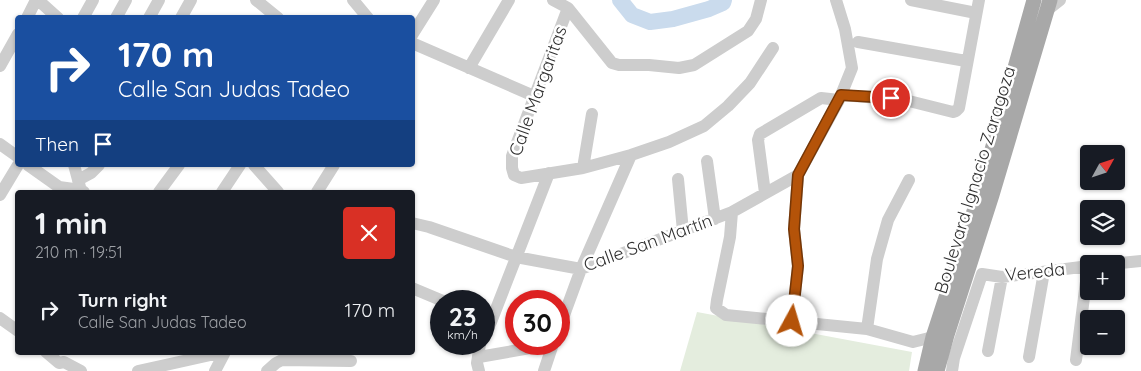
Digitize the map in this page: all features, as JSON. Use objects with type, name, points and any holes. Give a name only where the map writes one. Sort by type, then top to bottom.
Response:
[{"type":"main road","name":"Boulevard Ignacio Zaragoza","points":[[925,371],[933,337],[979,196],[1034,0]]},
{"type":"main road","name":"Boulevard Ignacio Zaragoza","points":[[937,371],[992,195],[1048,5]]},
{"type":"street","points":[[29,15],[37,0],[54,15]]},
{"type":"street","points":[[85,15],[93,0]]},
{"type":"street","points":[[118,15],[126,0]]},
{"type":"street","points":[[150,15],[158,0]]},
{"type":"street","points":[[183,15],[191,0]]},
{"type":"street","points":[[256,0],[274,15]]},
{"type":"street","points":[[353,0],[366,15]]},
{"type":"street","points":[[415,30],[434,0]]},
{"type":"street","points":[[469,68],[509,0]]},
{"type":"street","points":[[554,0],[568,8],[612,63],[619,65],[649,64],[678,68],[694,65],[748,31],[756,19],[761,0]]},
{"type":"street","points":[[836,0],[845,29],[852,68]]},
{"type":"street","points":[[911,0],[976,13]]},
{"type":"street","points":[[765,193],[758,140],[760,134],[817,99],[840,97],[905,100],[953,112],[956,111],[959,108],[966,61],[979,0]]},
{"type":"street","points":[[1048,5],[1060,0]]},
{"type":"street","name":"Calle Margaritas","points":[[549,173],[521,178],[514,174],[512,156],[568,8]]},
{"type":"street","points":[[0,66],[15,39]]},
{"type":"street","points":[[415,44],[534,96]]},
{"type":"street","points":[[792,321],[798,266],[794,229],[798,175],[840,97],[852,68],[858,46],[966,61]]},
{"type":"street","points":[[495,303],[516,257],[549,173],[583,168],[631,155],[669,142],[704,126],[728,106],[750,83],[773,48]]},
{"type":"street","points":[[583,168],[592,114]]},
{"type":"street","points":[[0,144],[15,156]]},
{"type":"street","points":[[570,300],[631,155]]},
{"type":"street","points":[[707,161],[714,219]]},
{"type":"street","points":[[0,195],[17,167]]},
{"type":"street","points":[[30,167],[53,189],[81,188]]},
{"type":"street","points":[[75,167],[81,188]]},
{"type":"street","points":[[81,188],[97,167]]},
{"type":"street","points":[[160,190],[178,167]]},
{"type":"street","points":[[223,190],[239,167]]},
{"type":"street","points":[[257,167],[276,190]]},
{"type":"street","points":[[318,190],[333,167]]},
{"type":"street","name":"Calle San Martín","points":[[415,224],[516,257],[582,269],[732,212],[798,175]]},
{"type":"street","points":[[678,179],[683,231]]},
{"type":"street","points":[[867,329],[877,259],[888,220],[909,180]]},
{"type":"street","points":[[732,212],[730,237],[716,308],[726,315],[867,329],[913,342],[933,337]]},
{"type":"street","points":[[1125,263],[1141,261]]},
{"type":"street","name":"Vereda","points":[[952,371],[954,358],[982,274],[1002,277],[1080,267]]},
{"type":"street","points":[[1029,357],[1044,272]]},
{"type":"street","points":[[988,351],[1002,277]]},
{"type":"street","points":[[415,289],[430,296]]},
{"type":"street","points":[[1076,360],[1084,300]]},
{"type":"street","points":[[0,318],[15,329]]},
{"type":"street","points":[[51,355],[80,371]]},
{"type":"street","points":[[138,371],[210,355]]},
{"type":"street","points":[[215,371],[223,355]]},
{"type":"street","points":[[479,355],[477,363],[479,371]]},
{"type":"street","points":[[544,371],[549,355]]},
{"type":"street","points":[[267,371],[282,360],[332,366],[351,361]]},
{"type":"green space","points":[[697,312],[912,352],[909,371],[680,371]]},
{"type":"waterway","points":[[620,0],[632,15],[650,22],[673,19],[709,9],[723,3],[724,0]]},
{"type":"route","points":[[792,321],[798,266],[794,229],[798,175],[841,95],[891,98]]}]
